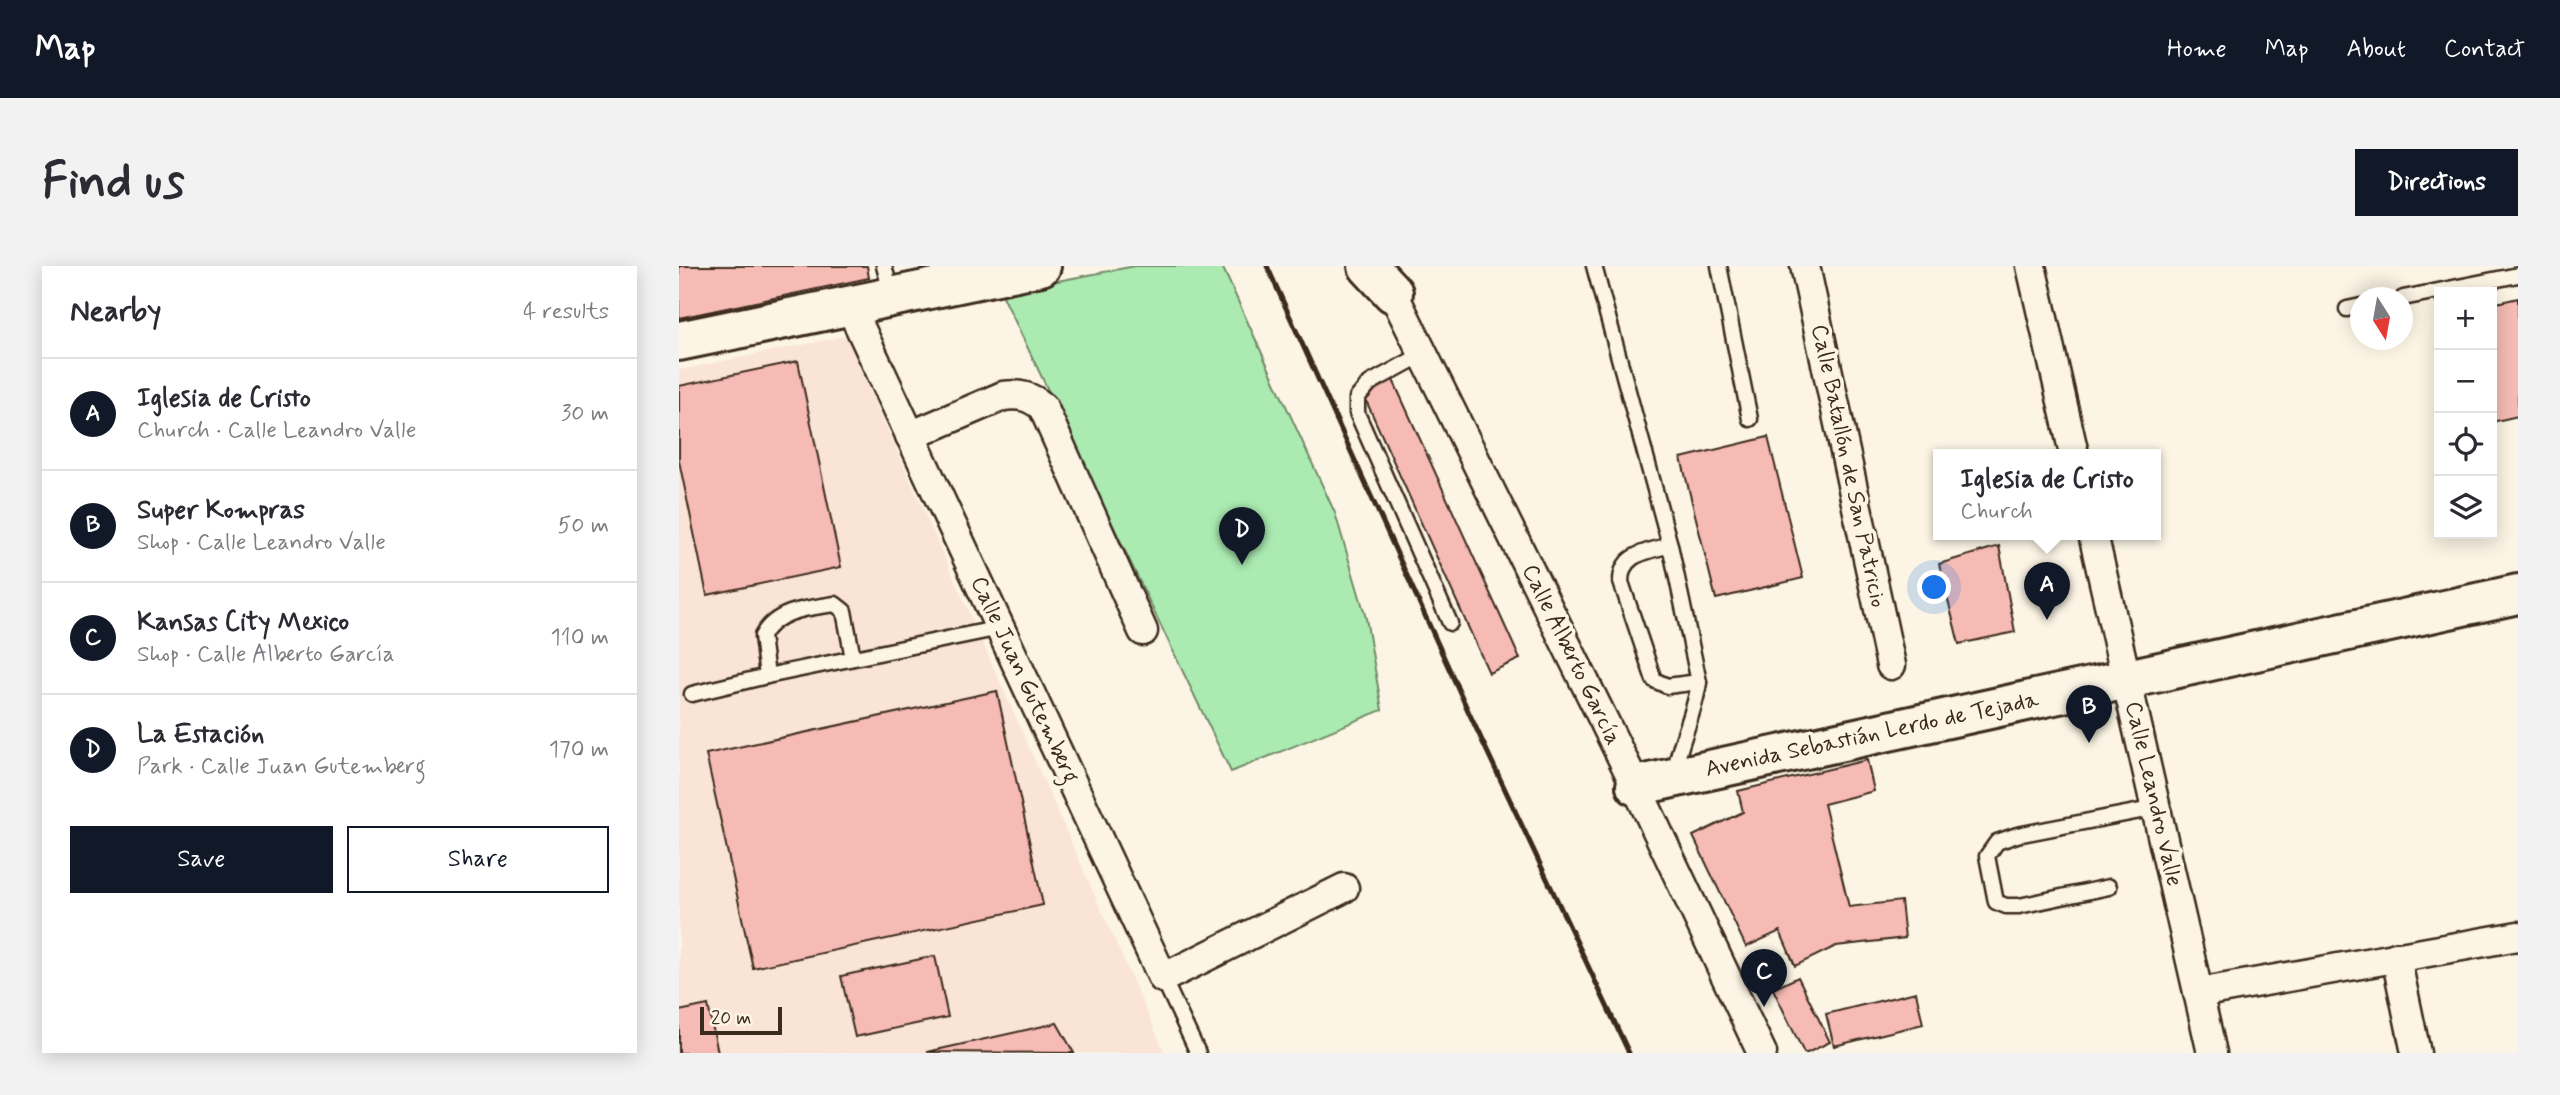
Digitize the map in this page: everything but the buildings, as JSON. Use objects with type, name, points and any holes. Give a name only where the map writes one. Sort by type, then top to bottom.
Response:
[{"type":"main road","points":[[679,341],[850,306],[888,282],[1041,266]]},
{"type":"main road","name":"Avenida Sebastián Lerdo de Tejada","points":[[1636,786],[2518,594]]},
{"type":"street","name":"Calle Batallón de San Patricio","points":[[1805,266],[1891,665]]},
{"type":"street","points":[[2031,266],[2073,449]]},
{"type":"street","name":"Calle Alberto García","points":[[1384,275],[1636,786],[1762,1053]]},
{"type":"street","name":"Calle Juan Gutemberg","points":[[850,306],[1163,978]]},
{"type":"street","points":[[911,436],[1003,396],[1018,394],[1036,401],[1043,407],[1143,631]]},
{"type":"street","name":"Calle Leandro Valle","points":[[2094,540],[2212,1053]]},
{"type":"street","points":[[1163,978],[1344,888]]},
{"type":"street","points":[[2198,993],[2518,936]]},
{"type":"street","points":[[2396,957],[2416,1053]]},
{"type":"lane","points":[[1594,266],[1670,545],[1699,682],[1696,704],[1677,754],[1673,778]]},
{"type":"lane","points":[[1719,266],[1750,419]]},
{"type":"lane","points":[[2413,296],[2518,275]]},
{"type":"lane","points":[[1423,354],[1370,383],[1357,398],[1357,413],[1450,623]]},
{"type":"lane","points":[[1670,545],[1632,556],[1625,563],[1621,582],[1654,680],[1667,686],[1699,682]]},
{"type":"lane","points":[[767,676],[762,636],[772,622],[789,613],[835,604],[841,607],[853,658]]},
{"type":"lane","points":[[692,694],[1000,628]]},
{"type":"lane","points":[[2109,887],[2019,906],[2006,906],[1996,902],[1987,856],[1997,842],[2017,835],[2156,808]]},
{"type":"lane","name":"Calle Juan Gutemberg","points":[[1163,978],[1198,1053]]},
{"type":"shaded area","points":[[846,336],[1165,1053],[679,1053],[679,370]]},
{"type":"green space","points":[[1135,266],[1222,266],[1335,513],[1366,618],[1382,710],[1231,772],[1001,292]]},
{"type":"railway","points":[[1267,266],[1470,715],[1629,1053]]},
{"type":"place","name":"La Estación","points":[[1242,565]]},
{"type":"place","name":"Iglesia de Cristo","points":[[2047,620]]},
{"type":"place","name":"Super Kompras","points":[[2089,743]]},
{"type":"place","name":"Kansas City Mexico","points":[[1764,1007]]}]
